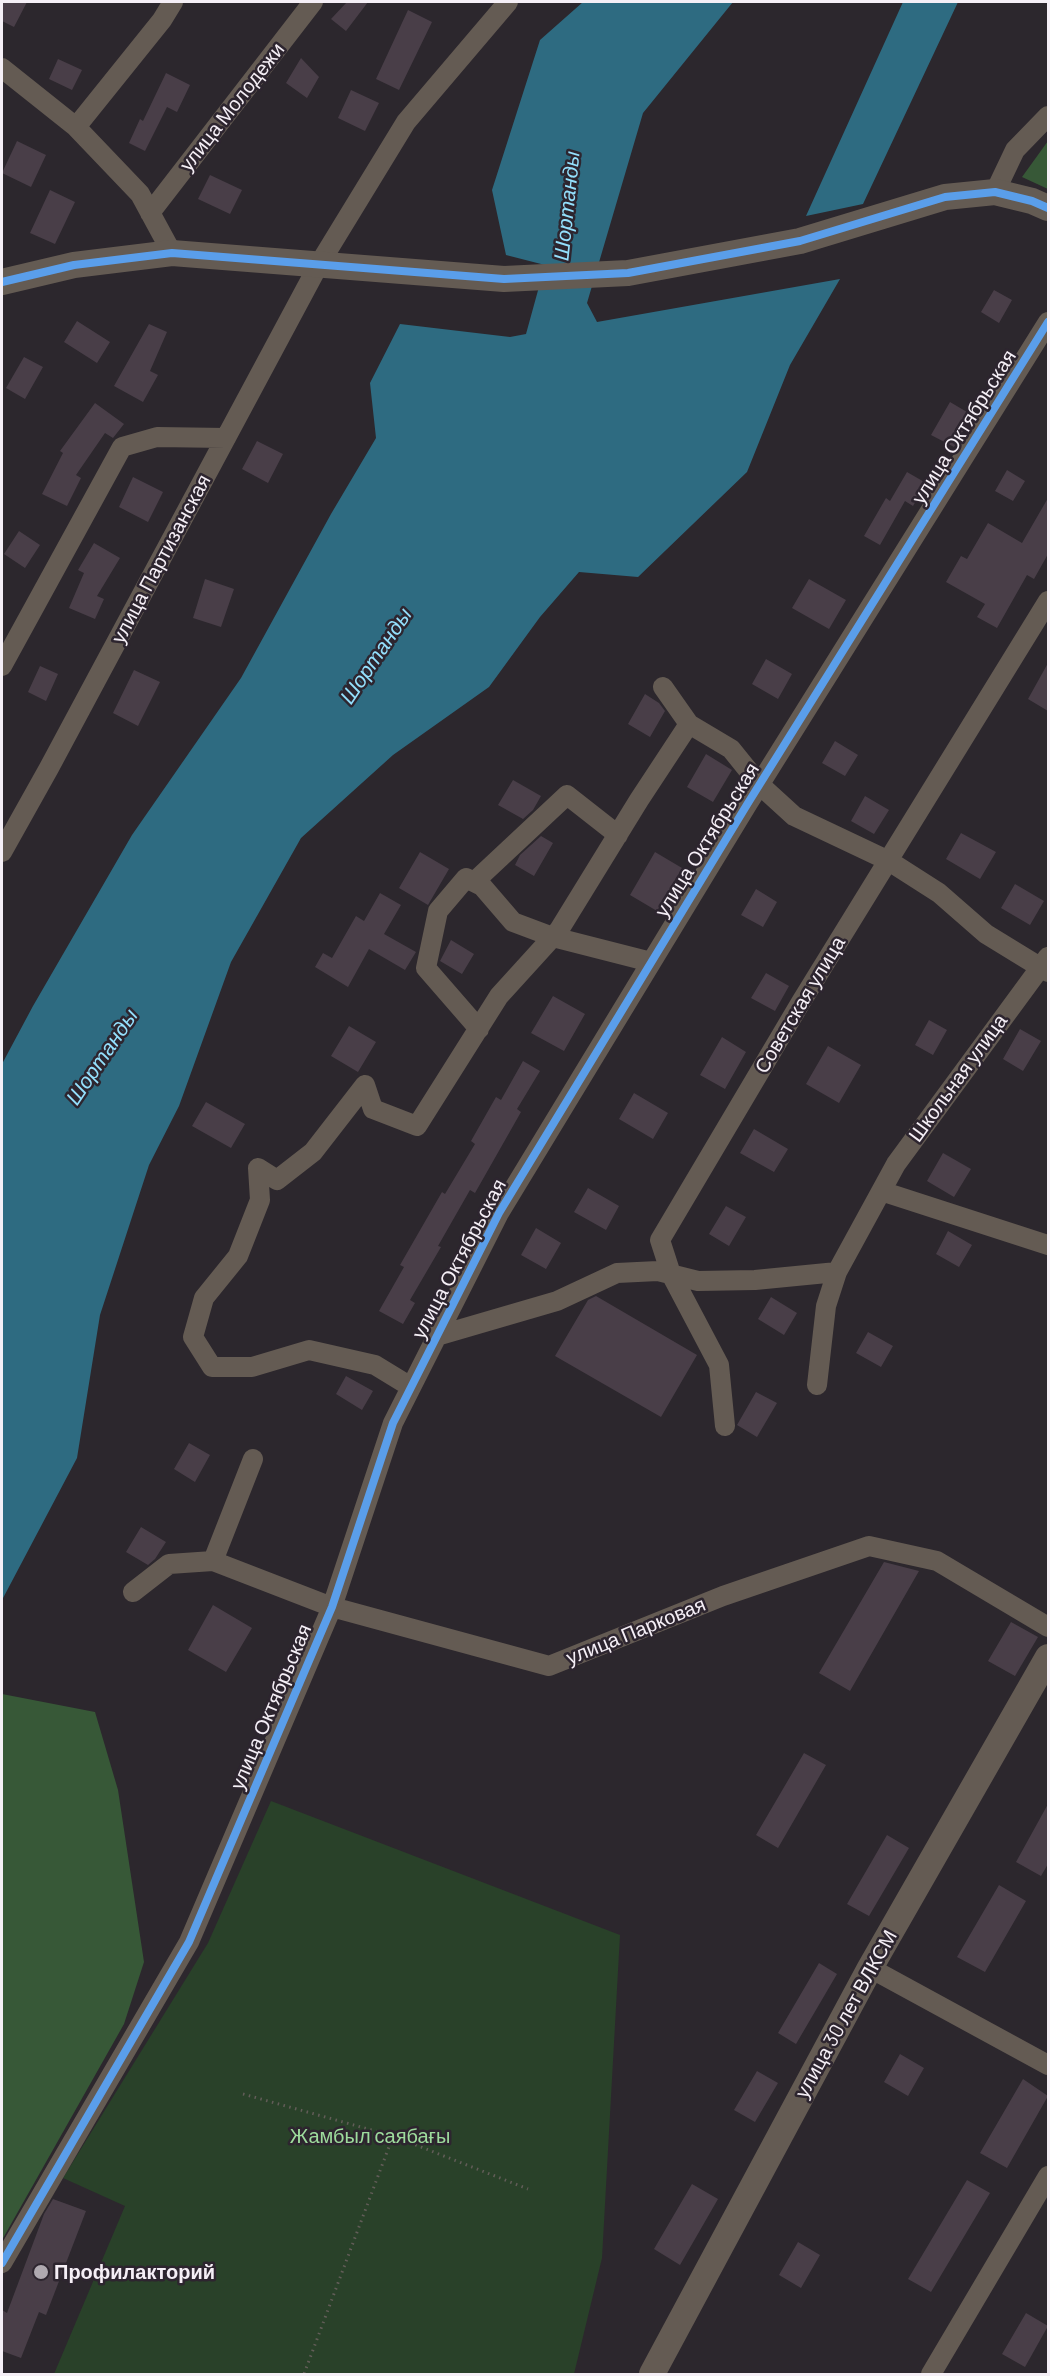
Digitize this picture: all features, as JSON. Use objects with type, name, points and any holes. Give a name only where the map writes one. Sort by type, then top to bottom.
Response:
[{"type":"street","points":[[75,127],[162,20],[173,2]]},
{"type":"street","name":"улица Молодежи","points":[[150,213],[314,2]]},
{"type":"street","name":"улица Партизанская","points":[[2,852],[318,266],[406,122],[508,2]]},
{"type":"street","points":[[2,68],[75,127],[140,194],[172,253]]},
{"type":"street","points":[[994,192],[1015,150],[1048,116]]},
{"type":"street","points":[[2,282],[74,265],[172,253],[504,279],[628,273],[800,241],[945,197],[994,192],[1032,201],[1048,208]]},
{"type":"street","name":"улица Октябрьская","points":[[2,2263],[189,1942],[332,1606],[393,1423],[499,1213],[760,785],[1048,322]]},
{"type":"street","points":[[2,666],[122,447],[157,437],[226,438]]},
{"type":"street","name":"Советская улица","points":[[725,1426],[719,1365],[670,1274],[660,1240],[801,1002],[1048,601]]},
{"type":"street","points":[[663,687],[689,724],[731,749],[760,785],[794,816],[889,861],[939,893],[986,934],[1046,966]]},
{"type":"street","points":[[411,1387],[375,1365],[309,1350],[252,1367],[212,1367],[193,1337],[204,1298],[238,1256],[260,1200],[258,1168],[277,1180],[313,1152],[365,1085],[373,1109],[417,1126],[499,996],[553,937],[689,724]]},
{"type":"street","points":[[474,882],[567,795],[618,835]]},
{"type":"street","points":[[479,1029],[426,968],[438,911],[466,878],[482,886],[513,922],[553,937],[651,962]]},
{"type":"street","name":"Школьная улица","points":[[817,1385],[826,1306],[837,1272],[881,1191],[896,1164],[1046,966]]},
{"type":"street","points":[[881,1191],[1048,1245]]},
{"type":"street","points":[[437,1336],[557,1301],[616,1273],[658,1271],[698,1281],[755,1280],[837,1272]]},
{"type":"street","points":[[213,1561],[253,1460]]},
{"type":"street","name":"улица Парковая","points":[[133,1592],[169,1564],[213,1561],[332,1606],[549,1666],[723,1596],[869,1546],[937,1562],[1048,1627]]},
{"type":"street","name":"улица 30 лет ВЛКСМ","points":[[652,2374],[870,1968],[1048,1657]]},
{"type":"street","points":[[870,1968],[1048,2065]]},
{"type":"street","points":[[931,2374],[1048,2176]]},
{"type":"path","points":[[243,2094],[393,2136],[528,2189]]},
{"type":"path","points":[[304,2374],[393,2136]]},
{"type":"green space","points":[[1048,141],[1048,189],[1022,177]]},
{"type":"green space","points":[[2,1694],[95,1712],[118,1790],[144,1962],[124,2024],[2,2240]]},
{"type":"green space","name":"Жамбыл саябағы","points":[[271,1801],[620,1935],[602,2258],[574,2374],[54,2374],[125,2206],[63,2178],[208,1943]]},
{"type":"water","name":"Шортанды","points":[[583,2],[733,2],[643,113],[587,303],[597,322],[840,279],[790,365],[747,472],[638,577],[579,572],[540,617],[489,687],[393,755],[301,838],[231,962],[179,1106],[149,1165],[100,1315],[77,1458],[2,1600],[2,1064],[132,835],[241,678],[331,514],[376,438],[370,383],[400,324],[510,337],[526,334],[545,265],[506,255],[492,190],[540,40]]},
{"type":"water","points":[[903,2],[958,2],[863,204],[806,216]]},
{"type":"building","points":[[2,2],[27,2],[14,27],[2,21]]},
{"type":"building","points":[[347,2],[368,2],[346,31],[331,19]]},
{"type":"building","points":[[408,10],[432,22],[399,90],[376,79]]},
{"type":"building","points":[[301,58],[319,77],[307,98],[286,83]]},
{"type":"building","points":[[58,59],[82,70],[72,90],[49,79]]},
{"type":"building","points":[[166,73],[190,85],[177,112],[167,107],[145,151],[129,143],[140,119],[143,121]]},
{"type":"building","points":[[351,90],[379,103],[365,131],[338,118]]},
{"type":"building","points":[[17,141],[46,155],[31,187],[2,173]]},
{"type":"building","points":[[210,175],[242,190],[230,214],[198,199]]},
{"type":"building","points":[[50,190],[75,202],[55,244],[30,233]]},
{"type":"building","points":[[994,290],[1012,300],[999,323],[981,312]]},
{"type":"building","points":[[77,321],[110,342],[97,363],[64,342]]},
{"type":"building","points":[[149,324],[167,332],[150,371],[158,375],[143,402],[114,386]]},
{"type":"building","points":[[24,357],[43,367],[25,399],[6,388]]},
{"type":"building","points":[[950,402],[972,415],[954,447],[931,435]]},
{"type":"building","points":[[95,403],[124,424],[113,438],[105,433],[76,475],[81,478],[67,506],[42,494],[63,453],[60,451]]},
{"type":"building","points":[[257,441],[283,454],[268,483],[242,469]]},
{"type":"building","points":[[1007,470],[1025,481],[1013,501],[995,491]]},
{"type":"building","points":[[907,472],[926,483],[913,506],[905,501],[880,545],[864,536],[886,498],[890,501]]},
{"type":"building","points":[[133,477],[163,492],[148,522],[119,507]]},
{"type":"building","points":[[1048,498],[1048,554],[1034,579],[1027,575],[997,628],[977,617],[985,604],[946,582],[961,556],[967,559],[988,523],[1022,543]]},
{"type":"building","points":[[19,531],[40,545],[25,568],[4,554]]},
{"type":"building","points":[[94,543],[120,558],[97,596],[104,599],[95,619],[69,608],[84,573],[78,570]]},
{"type":"building","points":[[205,579],[234,589],[221,627],[193,618]]},
{"type":"building","points":[[809,579],[846,600],[829,629],[792,608]]},
{"type":"building","points":[[766,659],[792,674],[778,699],[752,684]]},
{"type":"building","points":[[1048,663],[1048,711],[1028,699]]},
{"type":"building","points":[[40,666],[58,674],[46,701],[28,692]]},
{"type":"building","points":[[134,670],[160,682],[138,726],[113,713]]},
{"type":"building","points":[[645,694],[659,703],[665,711],[650,737],[628,724]]},
{"type":"building","points":[[835,741],[858,755],[845,776],[822,763]]},
{"type":"building","points":[[706,754],[732,770],[713,802],[687,787]]},
{"type":"building","points":[[513,780],[541,796],[533,810],[523,819],[498,805]]},
{"type":"building","points":[[865,796],[889,810],[874,834],[851,821]]},
{"type":"building","points":[[961,833],[996,852],[980,879],[946,859]]},
{"type":"building","points":[[541,836],[553,843],[534,876],[515,865],[520,855]]},
{"type":"building","points":[[420,852],[449,869],[428,905],[399,888]]},
{"type":"building","points":[[655,852],[682,868],[657,911],[630,895]]},
{"type":"building","points":[[1015,884],[1044,901],[1030,925],[1001,908]]},
{"type":"building","points":[[756,889],[777,902],[763,927],[741,915]]},
{"type":"building","points":[[380,893],[401,905],[384,934],[416,952],[405,970],[369,949],[348,987],[315,967],[323,953],[332,958],[356,916],[364,921]]},
{"type":"building","points":[[451,940],[474,954],[462,974],[440,961]]},
{"type":"building","points":[[766,973],[789,986],[775,1011],[751,998]]},
{"type":"building","points":[[553,996],[585,1014],[564,1051],[531,1033]]},
{"type":"building","points":[[929,1020],[947,1030],[933,1055],[915,1045]]},
{"type":"building","points":[[349,1026],[376,1042],[358,1072],[331,1056]]},
{"type":"building","points":[[1020,1029],[1041,1041],[1023,1071],[1003,1059]]},
{"type":"building","points":[[722,1037],[746,1052],[725,1089],[700,1075]]},
{"type":"building","points":[[828,1046],[861,1065],[839,1103],[806,1084]]},
{"type":"building","points":[[523,1061],[540,1071],[517,1109],[521,1112],[475,1193],[470,1190],[438,1246],[441,1247],[410,1300],[415,1303],[403,1324],[379,1311],[404,1267],[400,1265],[442,1192],[445,1194],[475,1144],[471,1141],[496,1097],[501,1100]]},
{"type":"building","points":[[634,1093],[668,1113],[653,1139],[619,1119]]},
{"type":"building","points":[[206,1102],[245,1124],[231,1148],[192,1126]]},
{"type":"building","points":[[754,1129],[788,1149],[774,1172],[740,1153]]},
{"type":"building","points":[[943,1153],[971,1169],[954,1197],[927,1181]]},
{"type":"building","points":[[588,1188],[619,1206],[606,1230],[574,1212]]},
{"type":"building","points":[[726,1206],[746,1217],[729,1246],[709,1234]]},
{"type":"building","points":[[536,1228],[561,1243],[546,1269],[521,1255]]},
{"type":"building","points":[[948,1231],[972,1245],[959,1267],[936,1254]]},
{"type":"building","points":[[596,1296],[697,1355],[661,1417],[555,1356],[588,1300]]},
{"type":"building","points":[[771,1297],[797,1313],[784,1335],[758,1319]]},
{"type":"building","points":[[868,1332],[893,1346],[881,1367],[856,1353]]},
{"type":"building","points":[[346,1376],[373,1391],[362,1410],[336,1394]]},
{"type":"building","points":[[756,1392],[777,1403],[757,1437],[737,1425]]},
{"type":"building","points":[[189,1443],[210,1455],[195,1482],[174,1469]]},
{"type":"building","points":[[141,1527],[166,1542],[155,1559],[148,1565],[126,1552]]},
{"type":"building","points":[[884,1562],[919,1571],[850,1691],[819,1673]]},
{"type":"building","points":[[213,1605],[252,1628],[226,1672],[188,1650]]},
{"type":"building","points":[[1011,1622],[1038,1637],[1015,1676],[988,1661]]},
{"type":"building","points":[[804,1753],[826,1765],[778,1848],[756,1835]]},
{"type":"building","points":[[1048,1804],[1048,1864],[1041,1876],[1016,1862]]},
{"type":"building","points":[[887,1835],[909,1848],[869,1916],[847,1904]]},
{"type":"building","points":[[999,1885],[1026,1901],[985,1972],[957,1957]]},
{"type":"building","points":[[819,1963],[837,1974],[796,2044],[778,2033]]},
{"type":"building","points":[[900,2054],[924,2068],[908,2096],[884,2082]]},
{"type":"building","points":[[757,2071],[778,2083],[755,2122],[734,2110]]},
{"type":"building","points":[[1023,2079],[1048,2096],[1007,2168],[980,2153]]},
{"type":"building","points":[[967,2180],[990,2193],[931,2292],[908,2279]]},
{"type":"building","points":[[692,2184],[718,2199],[680,2265],[654,2249]]},
{"type":"building","points":[[53,2199],[86,2211],[46,2315],[39,2312],[21,2358],[2,2351],[2,2310],[7,2313],[44,2214]]},
{"type":"building","points":[[798,2242],[820,2255],[801,2288],[779,2275]]},
{"type":"building","points":[[1026,2313],[1048,2326],[1025,2367],[1002,2354]]},
{"type":"cycle path","points":[[2,282],[74,265],[172,253],[504,279],[628,273],[800,241],[945,197],[995,192],[1032,201],[1048,208]]},
{"type":"cycle path","points":[[2,2263],[189,1942],[332,1607],[393,1423],[499,1213],[748,803],[1048,322]]},
{"type":"place","name":"Профилакторий","points":[[41,2272]]}]
